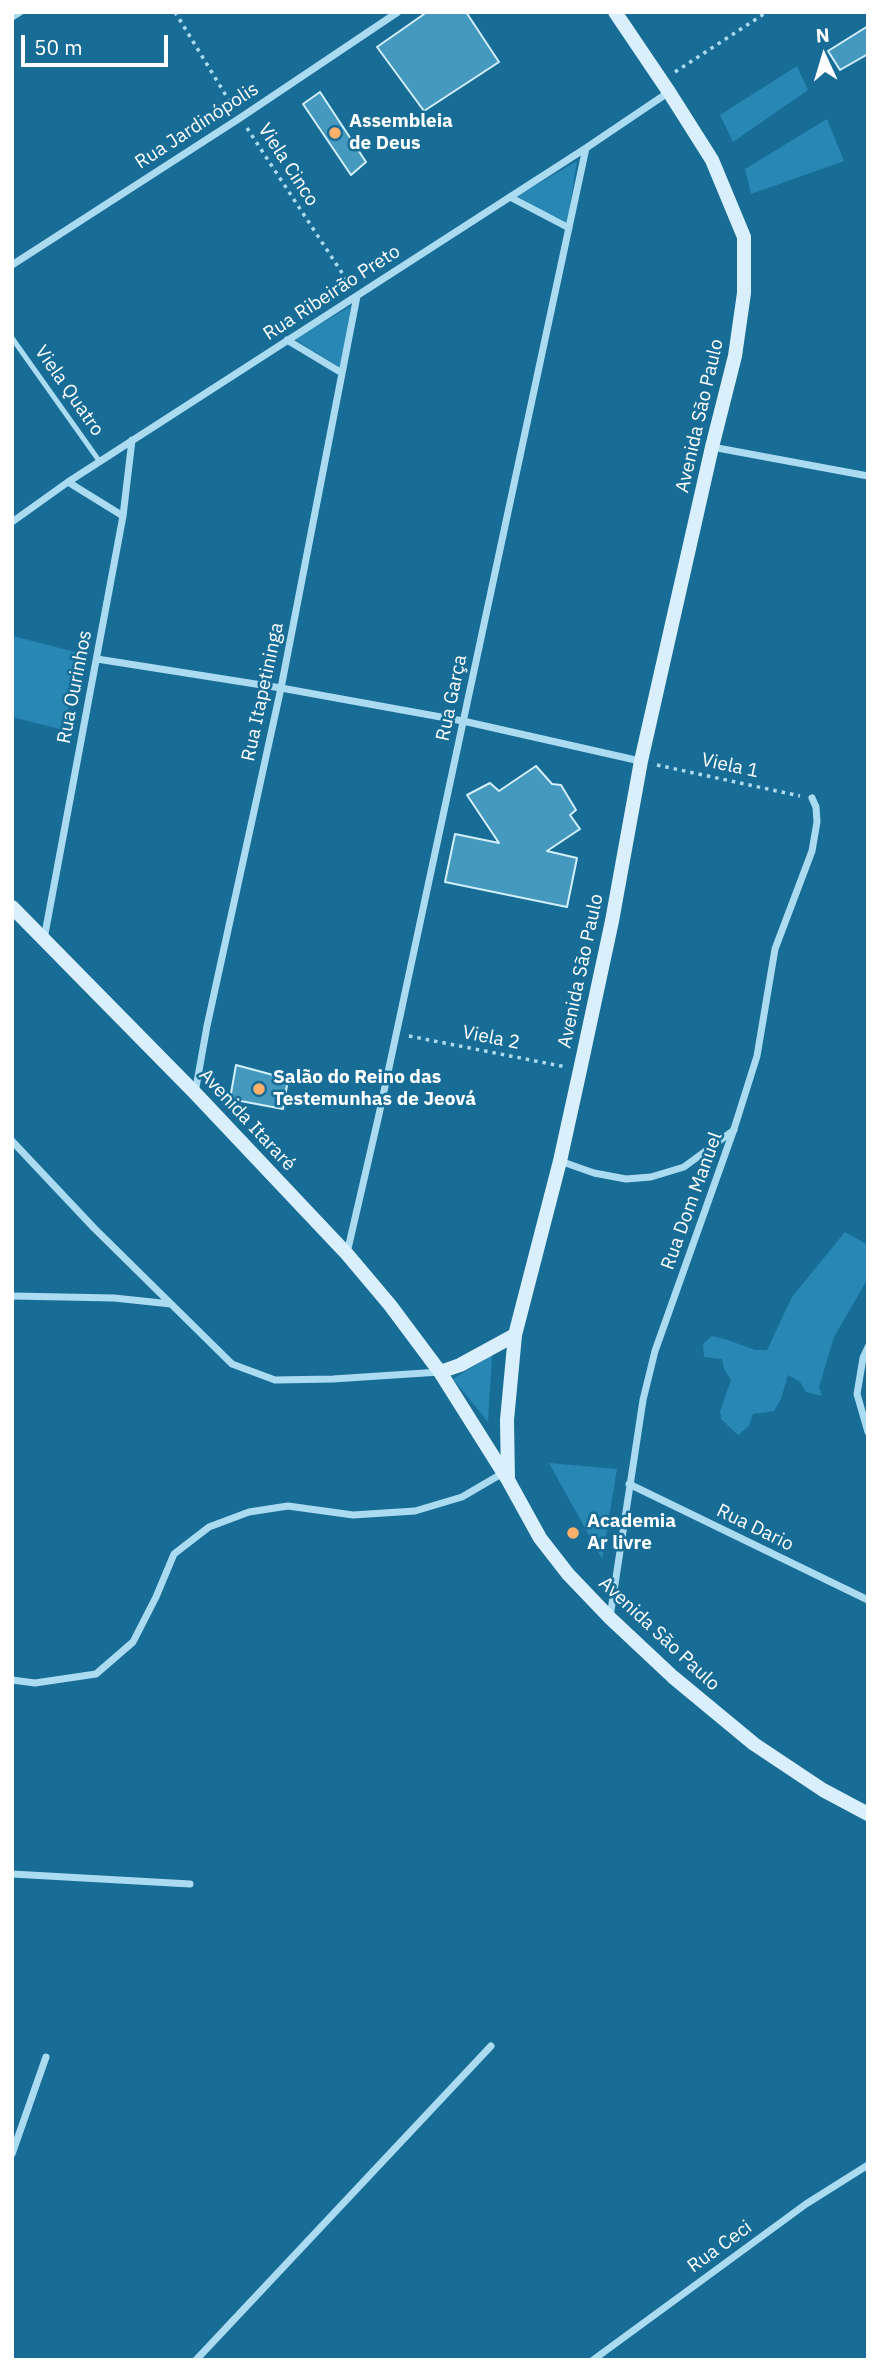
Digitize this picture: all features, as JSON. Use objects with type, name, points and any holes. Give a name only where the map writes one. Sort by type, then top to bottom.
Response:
[{"type":"main road","name":"Avenida São Paulo","points":[[615,12],[712,160],[744,237],[744,293],[735,356],[641,761],[612,921],[580,1070],[560,1161],[515,1335],[507,1420],[506,1477],[540,1538],[568,1574],[673,1677],[754,1744],[823,1790],[868,1814]]},
{"type":"main road","name":"Avenida Itararé","points":[[12,907],[195,1093],[347,1254],[440,1371],[506,1477]]},
{"type":"main road","points":[[440,1371],[460,1365],[515,1335]]},
{"type":"street","points":[[12,17],[20,12]]},
{"type":"street","name":"Rua Jardinópolis","points":[[12,265],[398,12]]},
{"type":"street","name":"Rua Ribeirão Preto","points":[[12,522],[132,440],[586,148],[665,86]]},
{"type":"street","name":"Rua Garça","points":[[347,1254],[586,148]]},
{"type":"street","points":[[510,197],[569,228]]},
{"type":"street","name":"Rua Itapetininga","points":[[195,1093],[210,1012],[281,688],[357,296]]},
{"type":"street","points":[[287,340],[342,373]]},
{"type":"street","name":"Rua Ourinhos","points":[[44,939],[123,516],[132,440]]},
{"type":"street","points":[[712,447],[868,476]]},
{"type":"street","points":[[68,482],[123,516]]},
{"type":"street","points":[[97,659],[281,688],[463,722],[641,761]]},
{"type":"street","name":"Rua Dom Manuel","points":[[610,1618],[643,1400],[655,1351],[734,1129],[757,1056],[775,949],[812,851],[817,822],[813,799]]},
{"type":"street","points":[[560,1161],[594,1173],[626,1179],[651,1177],[684,1167],[734,1129]]},
{"type":"street","points":[[12,1141],[93,1228],[233,1364],[275,1380],[333,1379],[440,1371]]},
{"type":"street","points":[[12,1296],[114,1298],[172,1304]]},
{"type":"street","points":[[868,1347],[863,1358],[858,1394],[868,1432]]},
{"type":"street","points":[[858,1394],[868,1398]]},
{"type":"street","points":[[12,1680],[35,1683],[96,1674],[133,1642],[174,1554],[209,1527],[249,1512],[288,1506],[353,1516],[415,1511],[462,1497],[506,1477]]},
{"type":"street","name":"Rua Dario","points":[[629,1484],[868,1600]]},
{"type":"street","points":[[12,1874],[190,1884]]},
{"type":"street","points":[[196,2360],[491,2046]]},
{"type":"street","points":[[12,2154],[46,2057]]},
{"type":"street","name":"Rua Ceci","points":[[593,2360],[806,2204],[868,2165]]},
{"type":"lane","name":"Viela Quatro","points":[[12,338],[100,462]]},
{"type":"path","name":"Viela Cinco","points":[[175,12],[240,118],[357,296]]},
{"type":"path","points":[[665,86],[767,12]]},
{"type":"path","name":"Viela 1","points":[[641,761],[813,799]]},
{"type":"path","name":"Viela 2","points":[[396,1033],[580,1070]]},
{"type":"shaded area","points":[[797,66],[808,90],[733,142],[720,115]]},
{"type":"shaded area","points":[[827,119],[844,161],[751,194],[745,169]]},
{"type":"shaded area","points":[[577,161],[567,225],[517,196]]},
{"type":"shaded area","points":[[351,306],[341,368],[294,339]]},
{"type":"shaded area","points":[[13,636],[79,653],[64,730],[12,717]]},
{"type":"shaded area","points":[[845,1232],[868,1245],[868,1278],[834,1337],[819,1387],[822,1396],[806,1392],[800,1382],[788,1375],[781,1399],[774,1411],[753,1414],[749,1426],[738,1435],[721,1419],[720,1411],[731,1380],[724,1369],[722,1359],[704,1357],[703,1344],[712,1336],[755,1350],[767,1350],[792,1297]]},
{"type":"shaded area","points":[[492,1355],[488,1422],[453,1379]]},
{"type":"shaded area","points":[[549,1463],[617,1469],[602,1559]]},
{"type":"building","points":[[427,12],[466,12],[499,62],[424,111],[377,47]]},
{"type":"building","points":[[868,26],[868,54],[840,70],[828,51]]},
{"type":"building","name":"Assembleia de Deus","points":[[320,92],[366,162],[351,175],[303,104]]},
{"type":"building","points":[[536,766],[552,784],[561,785],[576,810],[570,815],[580,829],[547,851],[577,858],[567,907],[445,882],[455,834],[499,843],[467,795],[490,783],[499,791]]},
{"type":"building","name":"Salão do Reino das Testemunhas de Jeová","points":[[236,1065],[288,1079],[283,1109],[230,1099]]},
{"type":"place","name":"Assembleia de Deus","points":[[335,133]]},
{"type":"place","name":"Salão do Reino das Testemunhas de Jeová","points":[[259,1089]]},
{"type":"place","name":"Academia Ar livre","points":[[573,1533]]}]
